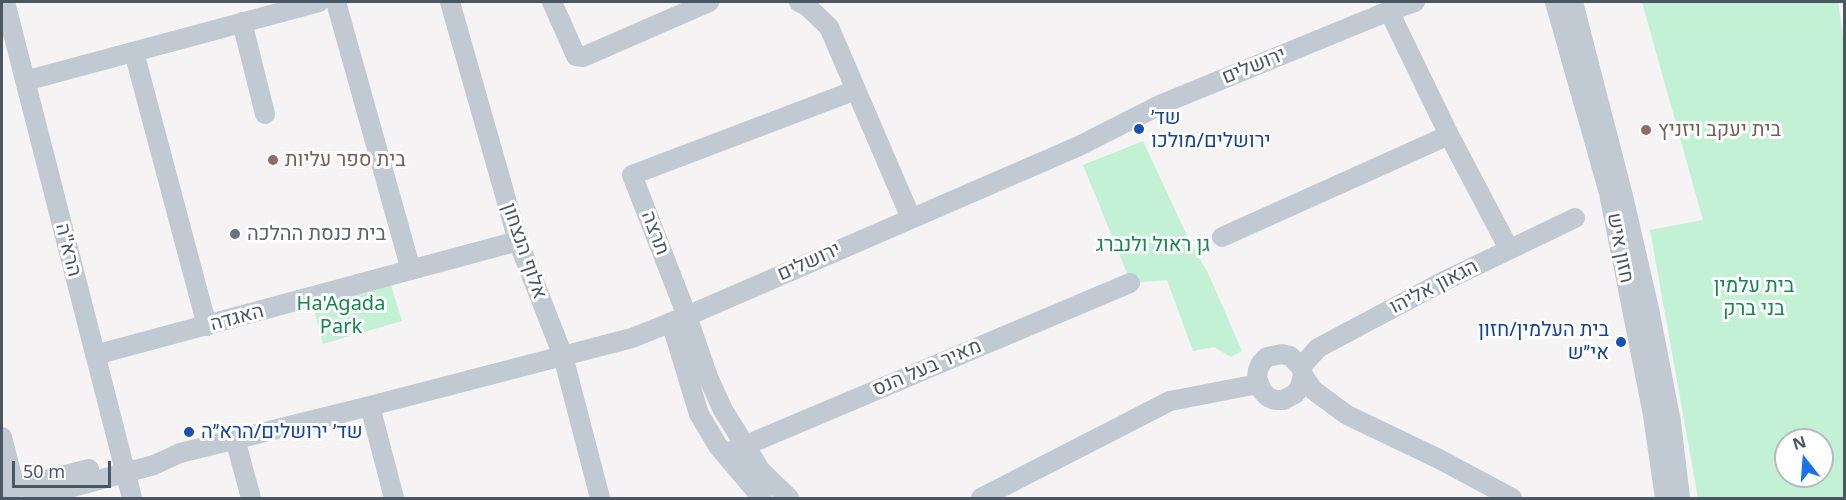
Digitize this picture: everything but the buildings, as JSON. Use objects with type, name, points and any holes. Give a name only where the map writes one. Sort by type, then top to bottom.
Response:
[{"type":"street","name":"הרא\"ה","points":[[5,2],[7,28],[25,81],[132,498]]},
{"type":"street","points":[[25,81],[319,2]]},
{"type":"street","points":[[336,2],[411,270]]},
{"type":"street","name":"אלוף הנצחון","points":[[450,2],[518,241],[563,356],[600,498]]},
{"type":"street","points":[[552,2],[576,56],[583,57],[709,2]]},
{"type":"street","name":"ירושלים","points":[[124,467],[151,453],[180,453],[632,338],[1079,146],[1162,104],[1415,2]]},
{"type":"street","name":"חזון איש","points":[[1555,2],[1609,193],[1653,415],[1665,498]]},
{"type":"street","name":"חזון איש","points":[[1573,2],[1623,196],[1649,309],[1671,422],[1680,498]]},
{"type":"street","points":[[808,3],[829,27],[911,218]]},
{"type":"street","points":[[1389,11],[1449,135],[1509,249]]},
{"type":"street","points":[[242,22],[265,114]]},
{"type":"street","points":[[134,52],[207,326]]},
{"type":"street","name":"תרצה","points":[[789,498],[761,471],[723,410],[679,319],[632,175],[856,90]]},
{"type":"street","points":[[1222,237],[1449,135]]},
{"type":"street","name":"הגאון אליהו","points":[[1302,371],[1318,348],[1509,249],[1575,218]]},
{"type":"street","name":"האגדה","points":[[95,355],[518,241]]},
{"type":"street","name":"מאיר בעל הנס","points":[[725,454],[1130,283]]},
{"type":"street","name":"תרצה","points":[[679,319],[683,362],[699,414],[718,446],[762,498]]},
{"type":"street","points":[[645,332],[661,341],[683,362]]},
{"type":"street","points":[[1302,371],[1300,387],[1295,394],[1283,400],[1268,397],[1258,384],[1258,370],[1268,357],[1275,354],[1290,356],[1302,371],[1313,390],[1347,415],[1439,459],[1512,498]]},
{"type":"street","points":[[981,498],[1170,401],[1258,384]]},
{"type":"street","points":[[370,406],[394,498]]},
{"type":"street","points":[[2,437],[8,490],[124,467]]},
{"type":"street","points":[[235,439],[251,498]]},
{"type":"street","points":[[32,498],[124,467]]},
{"type":"green space","name":"בית עלמין בני ברק","points":[[1642,2],[1838,2],[1844,43],[1844,498],[1698,498],[1650,230],[1703,220]]},
{"type":"green space","name":"גן ראול ולנברג","points":[[1143,141],[1189,240],[1208,273],[1242,351],[1231,357],[1214,347],[1193,351],[1167,280],[1131,283],[1083,165]]},
{"type":"green space","name":"Ha'Agada Park","points":[[389,278],[402,321],[323,344],[311,300]]},
{"type":"place","name":"שד׳ ירושלים/מולכו","points":[[1139,129]]},
{"type":"place","name":"בית יעקב ויזניץ","points":[[1646,130]]},
{"type":"place","name":"בית ספר עליות","points":[[273,160]]},
{"type":"place","name":"בית כנסת ההלכה","points":[[235,234]]},
{"type":"place","name":"בית העלמין/חזון אי״ש","points":[[1621,342]]},
{"type":"place","name":"שד׳ ירושלים/הרא״ה","points":[[189,432]]}]
